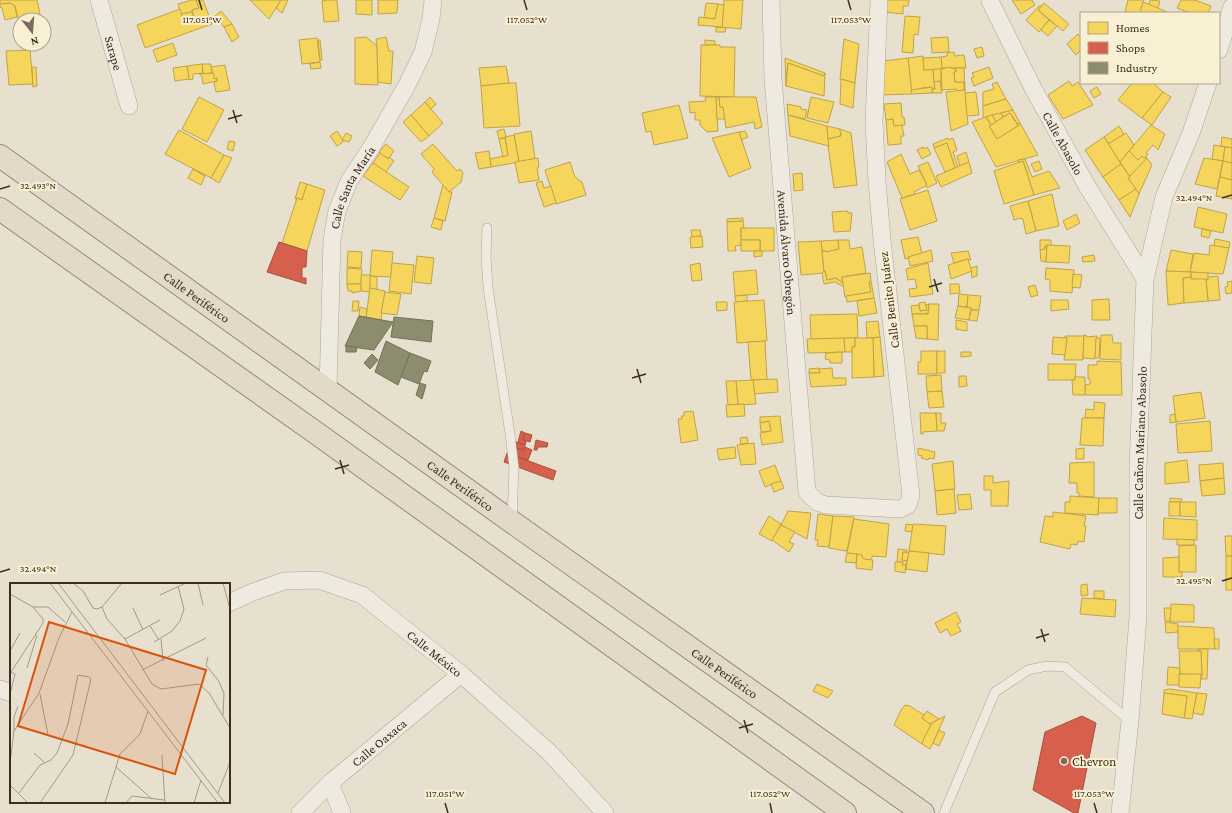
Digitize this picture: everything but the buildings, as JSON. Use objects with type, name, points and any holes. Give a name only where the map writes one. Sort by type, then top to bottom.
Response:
[{"type":"highway","name":"Calle Periférico","points":[[0,156],[512,522],[923,813]]},
{"type":"highway","points":[[0,209],[319,435],[844,813]]},
{"type":"street","name":"Sarape","points":[[99,0],[129,106]]},
{"type":"street","name":"Calle Santa María","points":[[328,390],[332,240],[337,211],[349,181],[407,85],[423,52],[431,19],[433,0]]},
{"type":"street","name":"Avenida Álvaro Obregón","points":[[771,0],[773,79],[808,492],[816,502]]},
{"type":"street","name":"Calle Benito Juárez","points":[[816,502],[826,505],[900,509],[908,505],[912,495],[882,240],[877,181],[874,122],[879,0]]},
{"type":"street","name":"Calle Abasolo","points":[[990,2],[1034,90],[1087,186],[1145,279]]},
{"type":"street","points":[[1220,47],[1232,7]]},
{"type":"street","name":"Calle Cañon Mariano Abasolo","points":[[1120,813],[1130,721],[1138,617],[1138,469],[1145,279],[1164,197],[1191,133],[1208,84]]},
{"type":"street","name":"Calle México","points":[[230,603],[284,581],[319,580],[362,595],[461,674],[550,753],[605,813]]},
{"type":"street","name":"Calle Oaxaca","points":[[300,813],[330,783],[461,674]]},
{"type":"street","points":[[0,689],[10,693]]},
{"type":"street","points":[[330,783],[342,813]]},
{"type":"lane","points":[[487,228],[486,256],[488,288],[514,467],[512,522]]},
{"type":"lane","points":[[944,813],[995,692],[1028,670],[1047,666],[1065,667],[1130,721]]},
{"type":"place","name":"Chevron","points":[[1064,761]]}]
